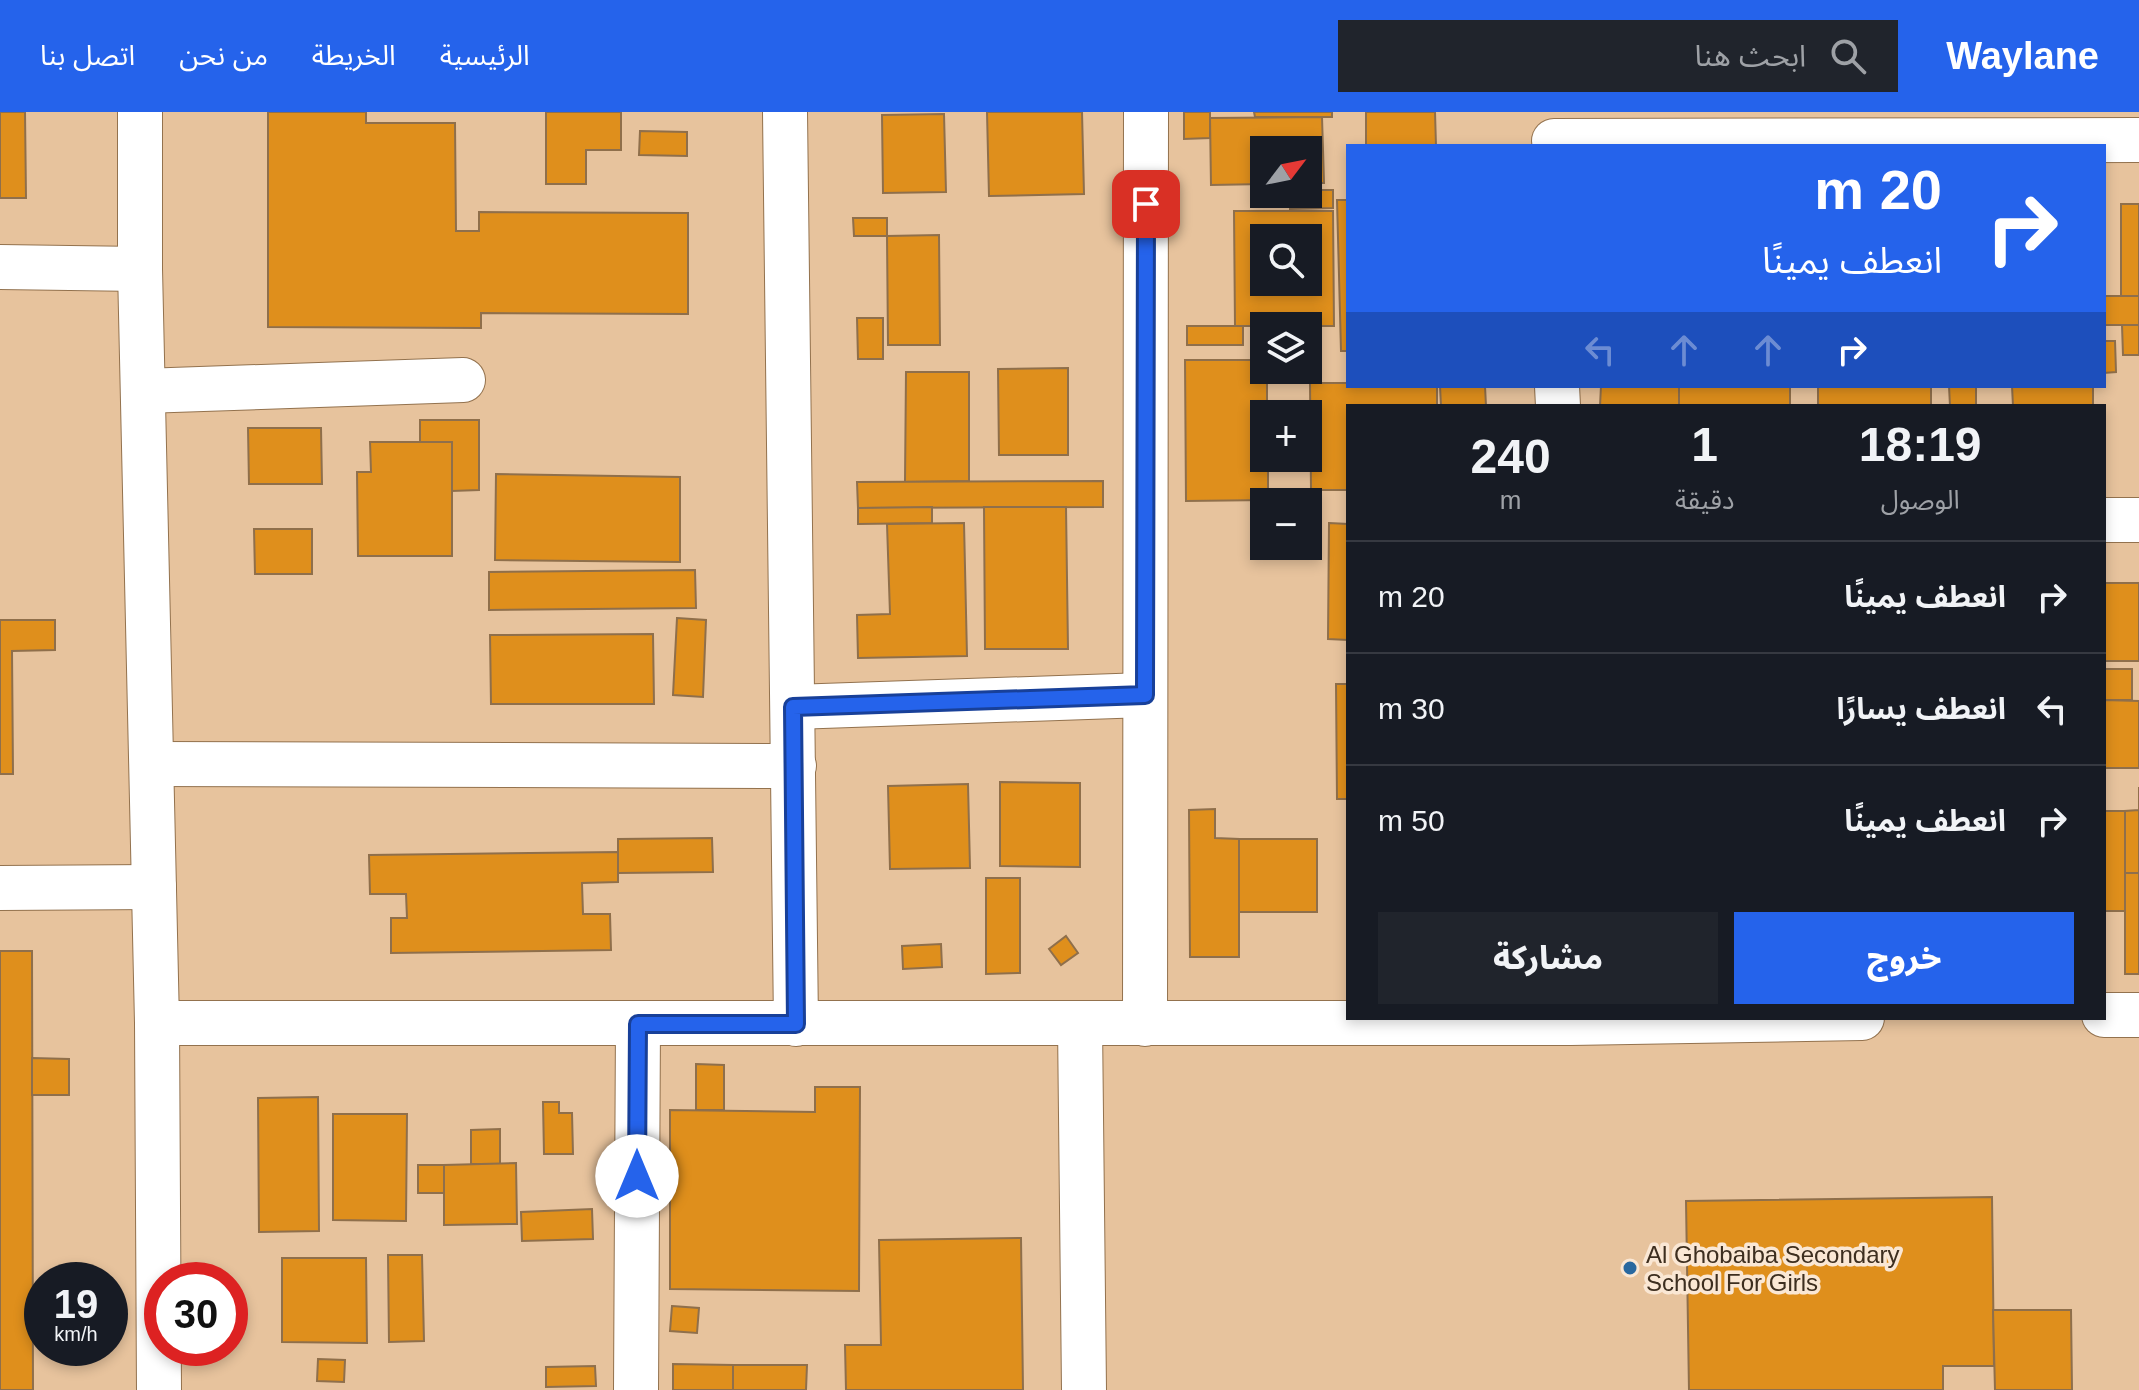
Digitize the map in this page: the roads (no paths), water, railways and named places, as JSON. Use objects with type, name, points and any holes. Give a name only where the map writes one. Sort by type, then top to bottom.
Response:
[{"type":"street","points":[[140,112],[140,269],[157,1023],[159,1390]]},
{"type":"street","points":[[785,112],[796,1024]]},
{"type":"street","points":[[1145,1024],[1146,112]]},
{"type":"street","points":[[1554,133],[2139,140]]},
{"type":"street","points":[[0,267],[140,269]]},
{"type":"street","points":[[143,391],[463,380]]},
{"type":"street","points":[[2106,520],[2139,520]]},
{"type":"street","points":[[793,707],[1145,695]]},
{"type":"street","points":[[152,764],[794,766]]},
{"type":"street","points":[[0,888],[154,887]]},
{"type":"street","points":[[2106,1015],[2139,1015]]},
{"type":"street","points":[[157,1023],[1145,1024],[1668,1020]]},
{"type":"street","points":[[636,1390],[638,1024]]},
{"type":"street","points":[[1080,1024],[1084,1390]]},
{"type":"place","name":"Al Ghobaiba Secondary School For Girls","points":[[1630,1268]]}]
